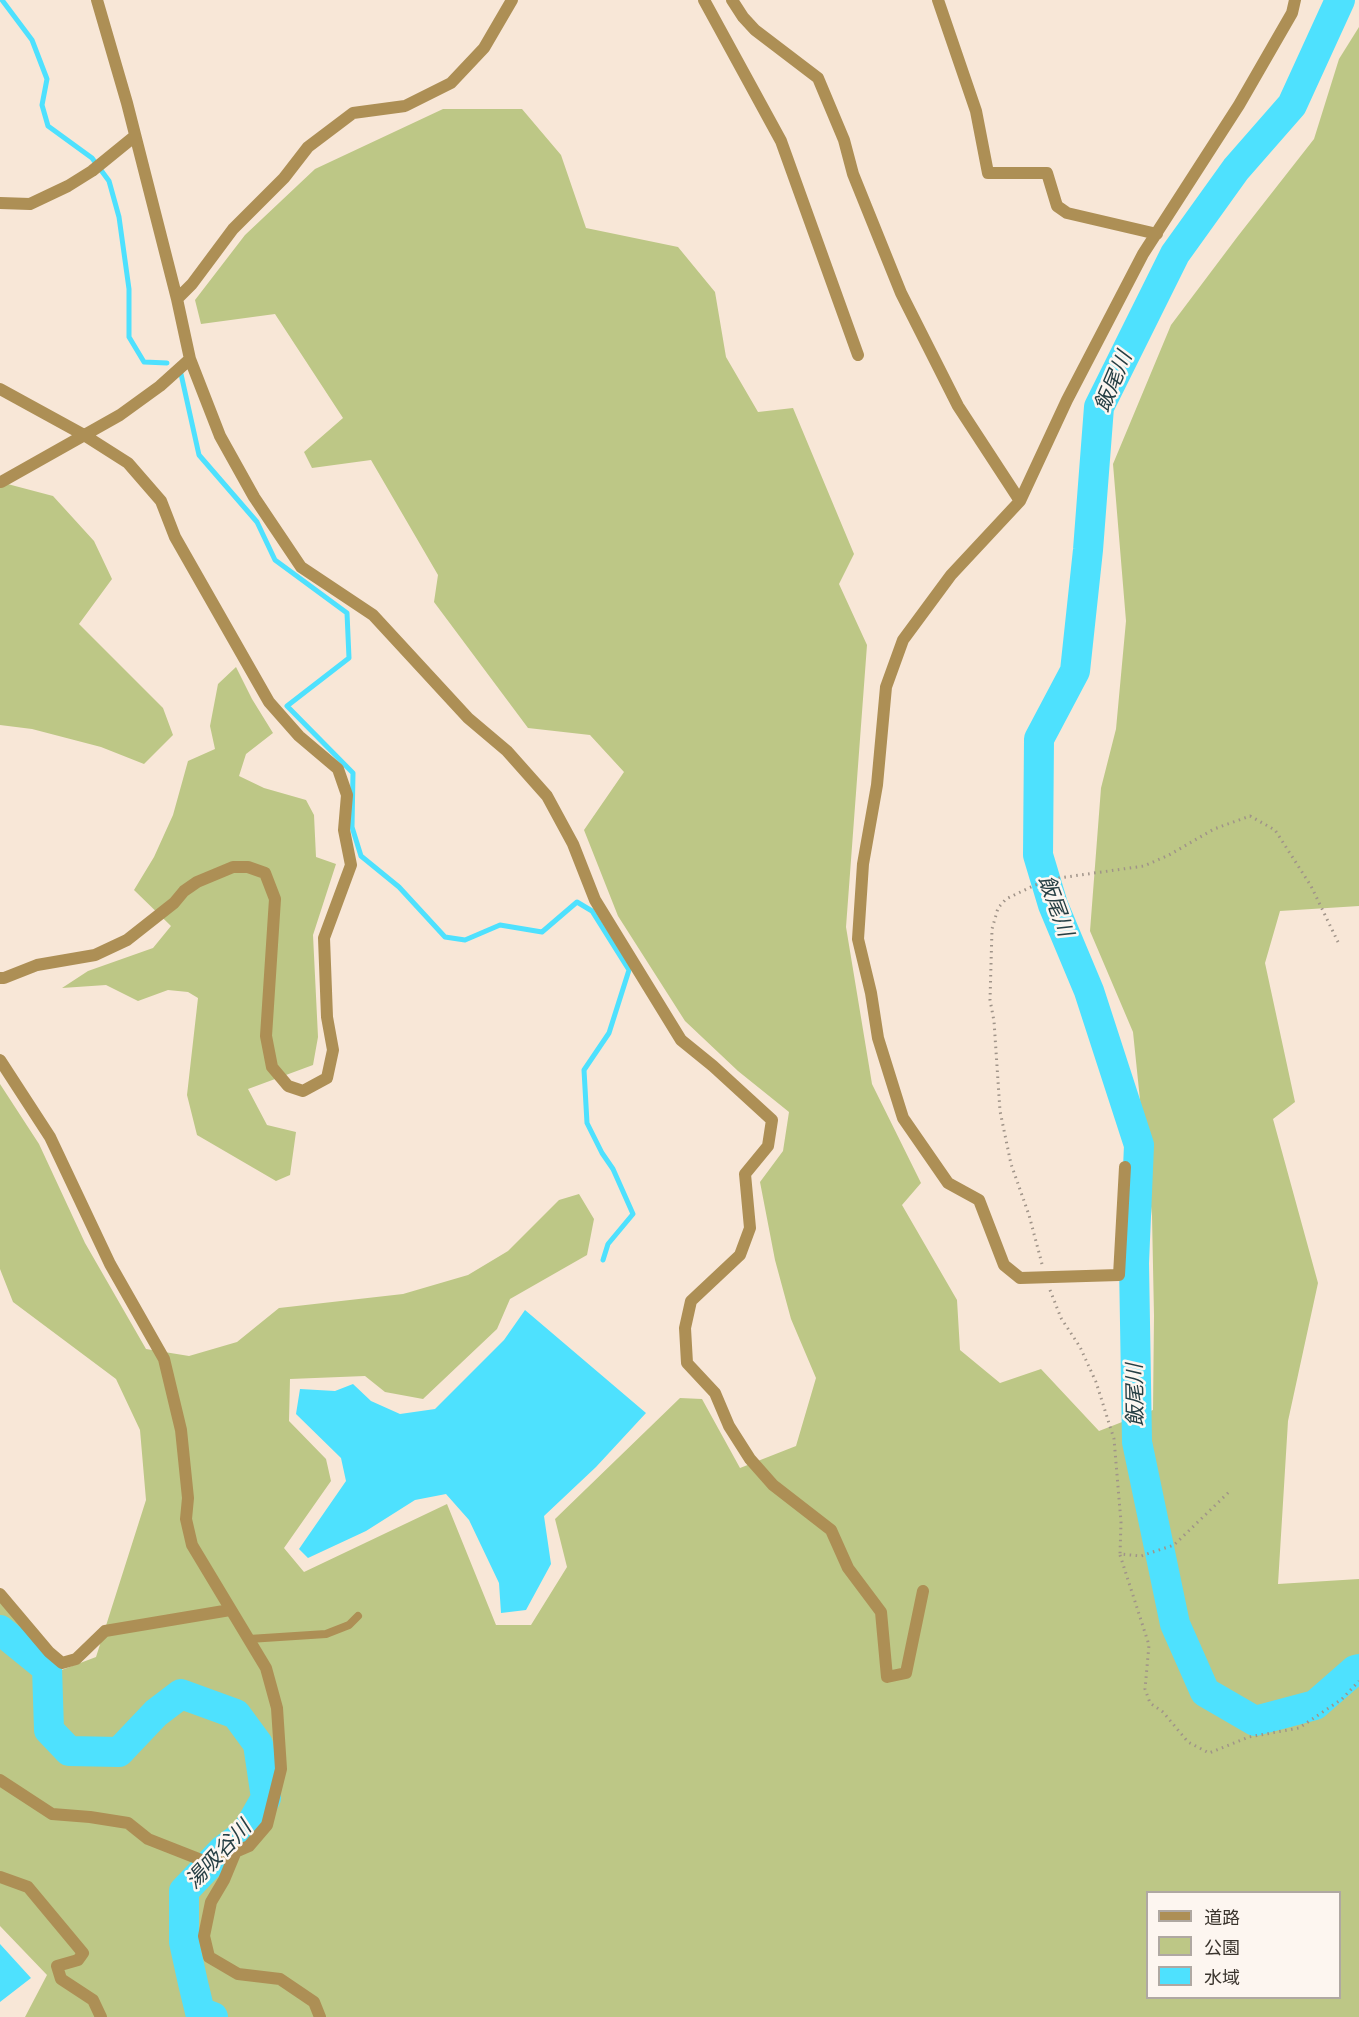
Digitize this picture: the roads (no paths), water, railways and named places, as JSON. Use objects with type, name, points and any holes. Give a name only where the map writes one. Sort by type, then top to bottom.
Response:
[{"type":"street","points":[[97,0],[135,136],[190,359],[220,436],[254,497],[301,567],[373,615],[468,718],[507,751],[547,796],[573,844],[594,900],[681,1040],[772,1120],[768,1146],[745,1174],[750,1228],[740,1255],[691,1301],[685,1328],[687,1363],[715,1393],[729,1426],[750,1459],[773,1485],[831,1530],[848,1568],[881,1612],[887,1677],[906,1673],[923,1591]]},
{"type":"street","points":[[177,299],[192,284],[233,229],[284,178],[308,147],[353,113],[405,106],[451,83],[484,48],[512,0]]},
{"type":"street","points":[[704,0],[781,141],[858,355]]},
{"type":"street","points":[[732,0],[755,30],[818,78],[844,140],[853,174],[901,294],[958,406],[1020,501]]},
{"type":"street","points":[[938,0],[976,111],[988,173],[1047,173],[1057,206],[1067,213],[1157,234]]},
{"type":"street","points":[[1125,1167],[1119,1275],[1020,1278],[1004,1265],[979,1200],[948,1183],[903,1118],[878,1038],[871,993],[858,939],[863,864],[877,785],[886,687],[903,640],[951,575],[1020,501],[1067,400],[1143,254],[1239,105],[1292,13],[1295,0]]},
{"type":"street","points":[[0,203],[30,204],[68,186],[92,171],[135,136]]},
{"type":"street","points":[[1,482],[120,415],[160,386],[190,359]]},
{"type":"street","points":[[0,389],[84,435],[128,463],[161,501],[175,537],[269,702],[298,736],[338,769],[347,795],[344,830],[351,865],[324,938],[327,1017],[333,1050],[327,1078],[303,1091],[288,1086],[272,1067],[266,1036],[275,899],[266,873],[248,867],[233,867],[197,882],[127,940],[95,956],[37,965],[0,978]]},
{"type":"street","points":[[0,1060],[50,1137],[110,1264],[164,1359],[181,1430],[188,1498],[186,1520],[192,1545],[266,1668],[274,1698],[281,1769],[267,1825],[249,1846],[231,1854],[204,1861],[148,1839],[128,1823],[90,1817],[52,1815],[0,1780]]},
{"type":"street","points":[[0,1594],[50,1653],[62,1663],[75,1659],[105,1630],[230,1610]]},
{"type":"street","points":[[231,1854],[224,1880],[211,1902],[204,1936],[209,1958],[238,1974],[280,1979],[314,2002],[320,2017]]},
{"type":"street","points":[[0,1877],[28,1887],[82,1953],[78,1960],[57,1966],[61,1979],[93,2000],[101,2017]]},
{"type":"lane","points":[[249,1640],[326,1634],[349,1625],[358,1616]]},
{"type":"water","points":[[525,1310],[646,1413],[596,1467],[544,1516],[551,1564],[526,1610],[501,1613],[499,1583],[469,1520],[446,1494],[415,1500],[366,1531],[308,1558],[299,1549],[346,1481],[341,1458],[296,1414],[300,1389],[335,1391],[353,1384],[371,1401],[400,1414],[435,1409],[504,1340]]},
{"type":"water","points":[[0,1944],[31,1978],[0,2002]]},
{"type":"waterway","points":[[2,0],[32,40],[47,79],[42,105],[48,126],[92,158],[109,181],[119,217],[129,289],[129,337],[144,362],[167,363]]},
{"type":"waterway","name":"飯尾川","points":[[1340,0],[1292,105],[1236,169],[1175,254],[1099,407],[1088,550],[1075,671],[1039,739],[1038,855],[1053,905],[1089,991],[1139,1145],[1134,1263],[1137,1442],[1175,1624],[1205,1692],[1255,1721],[1315,1705],[1359,1669]]},
{"type":"waterway","points":[[181,374],[199,455],[257,522],[275,560],[347,613],[349,658],[287,706],[353,773],[352,827],[361,856],[399,887],[445,937],[465,940],[500,925],[542,932],[577,902],[592,911],[629,970],[609,1033],[584,1070],[587,1123],[613,1169],[633,1214],[608,1244],[603,1260]]},
{"type":"waterway","name":"湯吸谷川","points":[[0,1630],[47,1668],[49,1730],[69,1751],[119,1752],[156,1713],[181,1694],[236,1714],[258,1744],[266,1798],[246,1833],[223,1850],[184,1891],[184,1942],[193,1983],[200,2012],[213,2017]]}]
